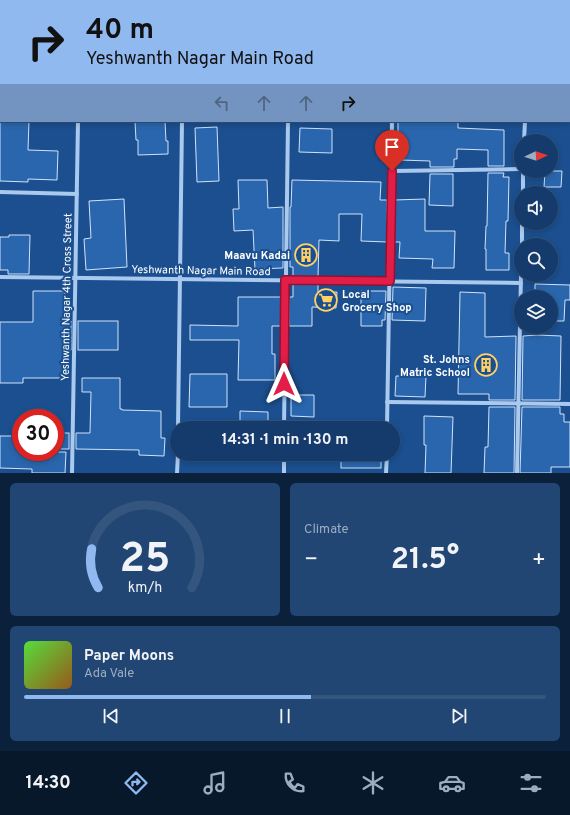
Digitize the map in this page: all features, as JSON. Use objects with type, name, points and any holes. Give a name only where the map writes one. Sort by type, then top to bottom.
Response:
[{"type":"street","name":"Yeshwanth Nagar 4th Cross Street","points":[[72,473],[78,122]]},
{"type":"street","points":[[178,421],[182,122]]},
{"type":"street","points":[[284,421],[288,122]]},
{"type":"street","points":[[387,421],[392,122]]},
{"type":"street","points":[[524,134],[525,122]]},
{"type":"street","points":[[392,171],[514,169]]},
{"type":"street","points":[[0,192],[77,194]]},
{"type":"street","name":"Yeshwanth Nagar Main Road","points":[[0,277],[521,283]]},
{"type":"street","points":[[517,473],[521,283]]},
{"type":"street","points":[[387,402],[570,404]]},
{"type":"street","points":[[178,461],[178,473]]},
{"type":"street","points":[[284,461],[284,473]]},
{"type":"street","points":[[386,473],[387,461]]},
{"type":"building","points":[[0,122],[29,122],[28,150],[58,151],[57,180],[28,179],[28,182],[0,181]]},
{"type":"building","points":[[135,122],[165,122],[168,154],[138,155],[138,140],[136,140]]},
{"type":"building","points":[[398,122],[458,122],[458,128],[504,130],[504,166],[488,166],[488,150],[457,149],[457,159],[454,159],[454,167],[430,167],[430,161],[400,160],[401,137],[398,137]]},
{"type":"building","points":[[217,127],[219,181],[197,182],[195,128]]},
{"type":"building","points":[[300,128],[332,129],[332,153],[299,152]]},
{"type":"building","points":[[558,171],[562,171],[561,187],[544,186],[545,178],[558,178]]},
{"type":"building","points":[[488,173],[504,173],[503,177],[509,177],[508,221],[506,221],[505,253],[509,253],[509,270],[486,270],[485,249]]},
{"type":"building","points":[[430,174],[453,174],[453,206],[429,205]]},
{"type":"building","points":[[238,180],[267,180],[268,208],[283,207],[283,268],[255,269],[253,230],[234,231],[233,209],[239,209]]},
{"type":"building","points":[[292,180],[381,182],[380,200],[387,200],[387,242],[361,241],[362,214],[339,214],[339,241],[319,240],[318,277],[293,277],[293,267],[290,267],[290,207]]},
{"type":"building","points":[[124,199],[127,267],[86,270],[84,239],[91,238],[89,201]]},
{"type":"building","points":[[425,199],[425,231],[455,231],[454,268],[432,268],[433,259],[399,258],[400,242],[394,242],[394,200]]},
{"type":"building","points":[[9,235],[30,235],[29,274],[8,274],[8,270],[0,270],[0,237],[9,237]]},
{"type":"building","points":[[293,284],[318,284],[318,292],[337,292],[336,308],[312,307],[312,326],[289,326],[289,297],[293,297]]},
{"type":"building","points":[[535,284],[570,285],[570,300],[565,300],[564,321],[558,321],[558,290],[535,290]]},
{"type":"building","points":[[393,287],[426,288],[425,321],[392,320]]},
{"type":"building","points":[[33,291],[65,291],[65,321],[71,321],[71,350],[67,350],[67,378],[23,378],[23,383],[0,383],[0,322],[33,322]]},
{"type":"building","points":[[361,291],[386,291],[385,320],[382,320],[382,326],[361,326]]},
{"type":"building","name":"St. Johns Matric School","points":[[460,292],[485,293],[485,337],[516,336],[515,400],[489,400],[489,394],[458,394]]},
{"type":"building","points":[[238,297],[282,297],[282,326],[272,326],[272,354],[275,354],[275,380],[238,380],[239,340],[190,340],[190,325],[238,326]]},
{"type":"building","points":[[78,321],[118,321],[118,350],[78,350]]},
{"type":"building","points":[[523,336],[561,336],[560,400],[522,400]]},
{"type":"building","points":[[190,374],[227,374],[227,407],[189,407]]},
{"type":"building","points":[[396,376],[426,376],[425,397],[395,396]]},
{"type":"building","points":[[82,378],[120,378],[120,409],[161,411],[161,438],[165,438],[164,456],[139,455],[139,450],[76,449],[76,433],[90,433],[91,392],[82,392]]},
{"type":"building","points":[[291,395],[314,395],[314,417],[291,416]]},
{"type":"building","points":[[489,407],[515,407],[514,473],[484,473],[485,447],[488,447]]},
{"type":"building","points":[[522,407],[560,407],[560,414],[564,414],[564,422],[570,422],[570,467],[551,467],[551,473],[520,473]]},
{"type":"building","points":[[240,411],[268,412],[268,421],[240,421]]},
{"type":"building","points":[[424,416],[453,417],[451,473],[425,473],[426,445],[424,445]]},
{"type":"building","points":[[64,433],[69,433],[69,449],[64,449]]},
{"type":"building","points":[[0,436],[12,436],[12,461],[64,461],[64,452],[66,452],[65,473],[32,473],[32,469],[0,468]]},
{"type":"building","points":[[341,461],[381,461],[381,468],[341,468]]},
{"type":"place","name":"Maavu Kadai","points":[[306,255]]},
{"type":"place","name":"Local Grocery Shop","points":[[326,300]]},
{"type":"place","name":"St. Johns Matric School","points":[[486,365]]},
{"type":"route","points":[[284,384],[285,280],[390,281],[392,171]]}]
